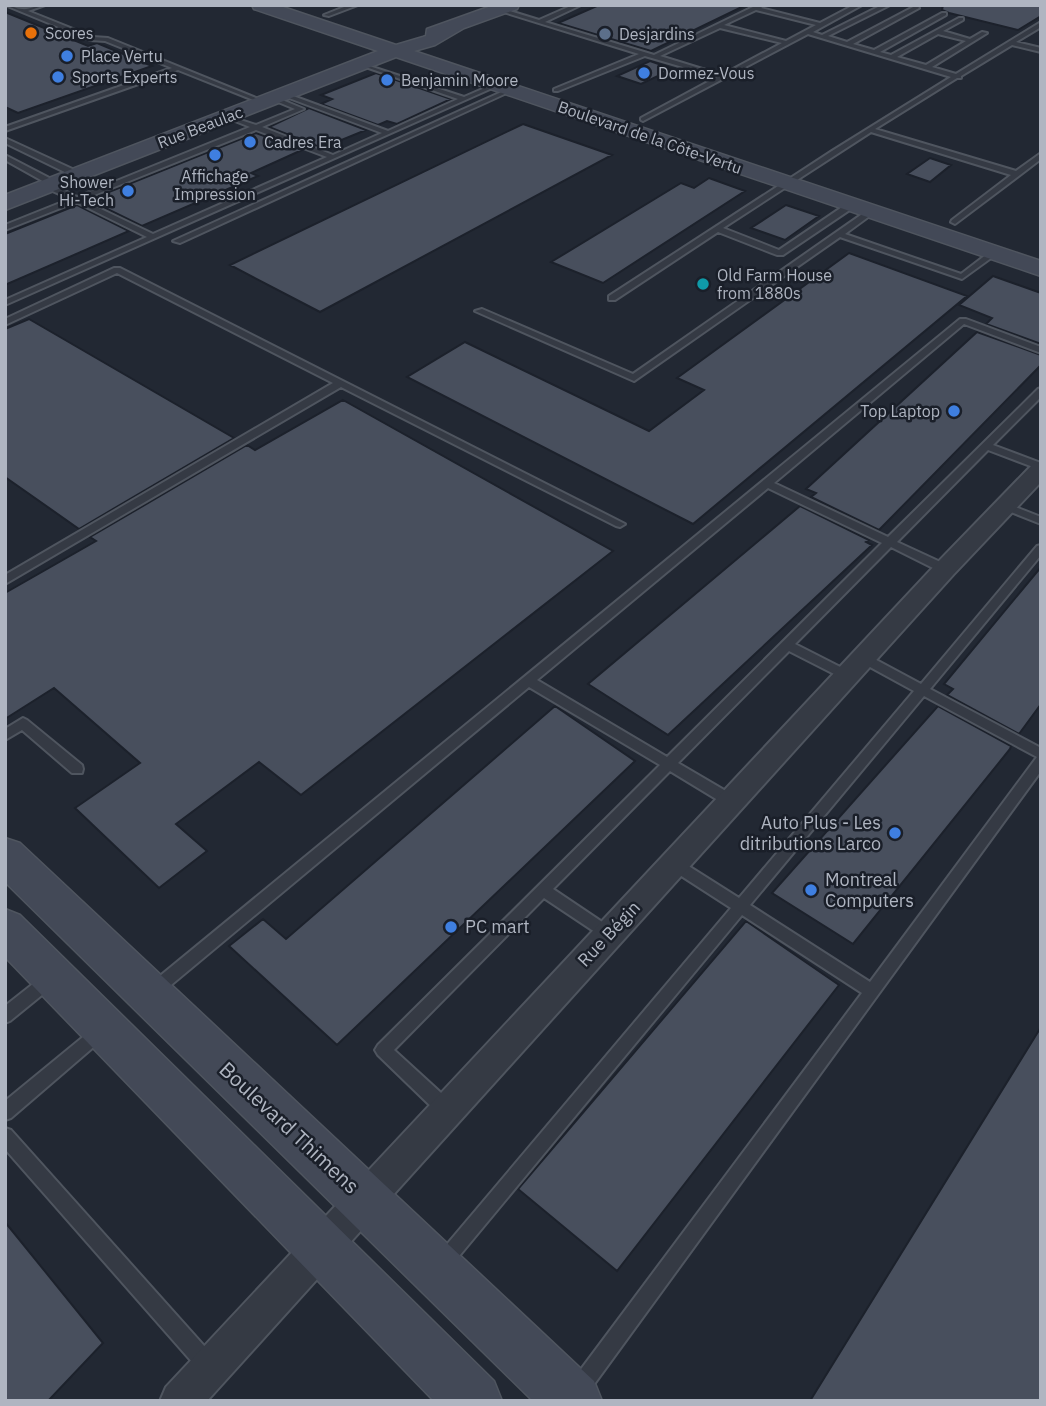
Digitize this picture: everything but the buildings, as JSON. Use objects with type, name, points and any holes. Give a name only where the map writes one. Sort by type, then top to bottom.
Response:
[{"type":"main road","name":"Boulevard de la Côte-Vertu","points":[[260,5],[556,90],[643,119],[797,178],[861,208],[1041,269]]},
{"type":"main road","name":"Boulevard de la Côte-Vertu","points":[[298,5],[407,46],[503,87],[1041,250]]},
{"type":"main road","name":"Rue Beaulac","points":[[5,203],[505,7]]},
{"type":"main road","name":"Boulevard Thimens","points":[[5,855],[573,1400]]},
{"type":"main road","points":[[5,928],[474,1401]]},
{"type":"main road","points":[[63,987],[116,962]]},
{"type":"street","name":"Rue Bégin","points":[[180,1401],[944,569],[1041,468]]},
{"type":"lane","points":[[7,5],[15,8],[43,5]]},
{"type":"lane","points":[[327,15],[355,5]]},
{"type":"lane","points":[[539,22],[578,5]]},
{"type":"lane","points":[[643,119],[859,5]]},
{"type":"lane","points":[[822,37],[887,5]]},
{"type":"lane","points":[[892,57],[961,19],[909,5]]},
{"type":"lane","points":[[505,7],[539,22],[722,78]]},
{"type":"lane","points":[[654,57],[759,7],[821,25]]},
{"type":"lane","points":[[848,44],[917,7]]},
{"type":"lane","points":[[24,8],[92,39],[106,39],[177,68],[388,133]]},
{"type":"lane","points":[[847,12],[864,16]]},
{"type":"lane","points":[[875,52],[944,14]]},
{"type":"lane","points":[[612,298],[1041,24]]},
{"type":"lane","points":[[720,26],[787,43]]},
{"type":"lane","points":[[807,32],[959,77]]},
{"type":"lane","points":[[938,32],[971,41]]},
{"type":"lane","points":[[927,68],[984,33]]},
{"type":"lane","points":[[1012,43],[1041,50]]},
{"type":"lane","points":[[556,90],[644,54]]},
{"type":"lane","points":[[362,64],[463,99]]},
{"type":"lane","points":[[5,129],[177,68]]},
{"type":"lane","points":[[5,303],[463,99],[503,87]]},
{"type":"lane","points":[[177,242],[503,87]]},
{"type":"lane","points":[[5,228],[301,109],[273,98]]},
{"type":"lane","points":[[227,116],[333,157]]},
{"type":"lane","points":[[873,131],[1017,174]]},
{"type":"lane","points":[[5,140],[78,175]]},
{"type":"lane","points":[[955,222],[1040,156]]},
{"type":"lane","points":[[5,157],[77,200],[153,237]]},
{"type":"lane","points":[[718,229],[780,253],[861,208]]},
{"type":"lane","points":[[480,311],[634,379],[839,234],[861,208]]},
{"type":"lane","points":[[839,234],[962,277],[994,253]]},
{"type":"lane","points":[[5,322],[117,270],[620,524]]},
{"type":"lane","points":[[149,995],[963,321],[1041,350]]},
{"type":"lane","points":[[5,580],[340,383]]},
{"type":"lane","points":[[447,1110],[383,1050],[1041,391]]},
{"type":"lane","points":[[986,446],[1041,468]]},
{"type":"lane","points":[[766,483],[944,569]]},
{"type":"lane","points":[[1005,506],[1041,521]]},
{"type":"lane","points":[[437,1269],[1041,548]]},
{"type":"lane","points":[[788,645],[923,689],[1041,754]]},
{"type":"lane","points":[[528,680],[731,801]]},
{"type":"lane","points":[[5,735],[23,723],[77,769]]},
{"type":"lane","points":[[573,1400],[1041,761]]},
{"type":"lane","points":[[674,864],[742,905],[872,991]]},
{"type":"lane","points":[[543,890],[609,934]]},
{"type":"lane","points":[[5,1016],[63,987]]},
{"type":"lane","points":[[5,1112],[105,1029]]},
{"type":"lane","points":[[5,1136],[211,1368]]},
{"type":"place","name":"Scores","points":[[31,33]]},
{"type":"place","name":"Desjardins","points":[[605,34]]},
{"type":"place","name":"Place Vertu","points":[[67,56]]},
{"type":"place","name":"Dormez-Vous","points":[[644,73]]},
{"type":"place","name":"Sports Experts","points":[[58,77]]},
{"type":"place","name":"Benjamin Moore","points":[[387,80]]},
{"type":"place","name":"Cadres Era","points":[[250,142]]},
{"type":"place","name":"Affichage Impression","points":[[215,155]]},
{"type":"place","name":"Shower Hi-Tech","points":[[128,191]]},
{"type":"place","name":"Old Farm House from 1880s","points":[[703,284]]},
{"type":"place","name":"Top Laptop","points":[[954,411]]},
{"type":"place","name":"Auto Plus - Les ditributions Larco","points":[[895,833]]},
{"type":"place","name":"Montreal Computers","points":[[811,890]]},
{"type":"place","name":"PC mart","points":[[451,927]]}]
